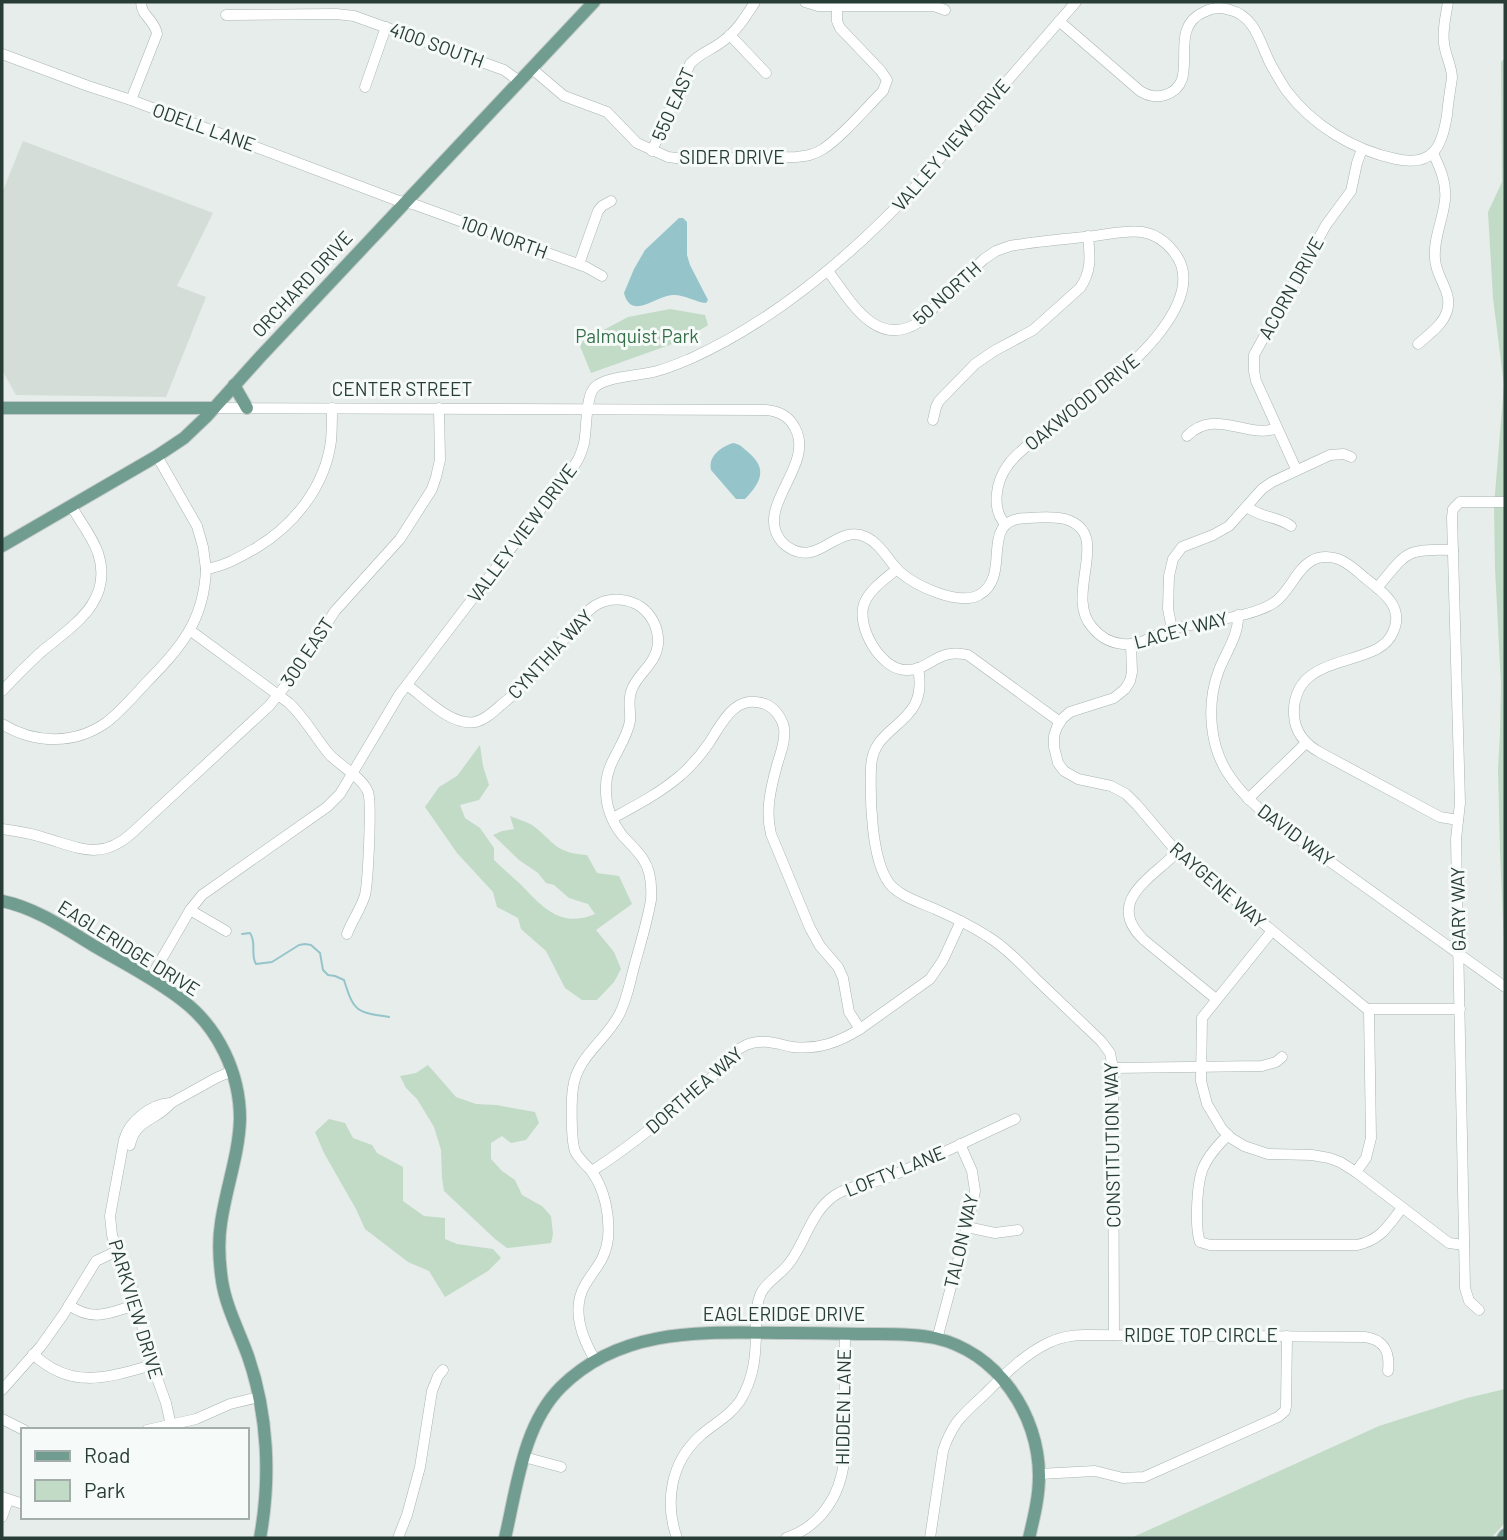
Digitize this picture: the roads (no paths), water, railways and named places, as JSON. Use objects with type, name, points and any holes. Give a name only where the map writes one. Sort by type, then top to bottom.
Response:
[{"type":"main road","name":"ORCHARD DRIVE","points":[[2,546],[184,438],[594,2]]},
{"type":"main road","points":[[234,385],[247,408]]},
{"type":"main road","name":"CENTER STREET","points":[[2,408],[214,408]]},
{"type":"main road","name":"EAGLERIDGE DRIVE","points":[[2,901],[34,911],[183,1000],[220,1043],[232,1071],[239,1098],[240,1127],[221,1222],[220,1267],[226,1300],[248,1356],[264,1430],[265,1497],[260,1538]]},
{"type":"main road","name":"EAGLERIDGE DRIVE","points":[[505,1538],[531,1432],[551,1397],[564,1384],[594,1360],[652,1338],[670,1335],[756,1333],[900,1334],[937,1339],[981,1360],[1001,1378],[1017,1398],[1036,1442],[1039,1474],[1029,1538]]},
{"type":"street","points":[[131,100],[157,34],[155,25],[143,12],[141,2]]},
{"type":"street","name":"550 EAST","points":[[652,151],[687,69],[694,59],[722,43],[739,26],[755,2]]},
{"type":"street","points":[[805,2],[814,6],[934,4],[945,10]]},
{"type":"street","name":"VALLEY VIEW DRIVE","points":[[150,979],[190,910],[207,890],[332,803],[353,774],[392,705],[576,463],[584,445],[591,391],[598,384],[658,371],[708,350],[762,318],[828,271],[908,195],[1076,2]]},
{"type":"street","points":[[1059,21],[1143,93],[1158,97],[1173,92],[1182,81],[1184,37],[1192,20],[1212,9],[1237,12],[1255,28],[1277,76],[1299,105],[1323,127],[1362,149],[1407,161],[1419,160],[1433,153],[1443,137],[1452,78],[1443,35],[1448,2]]},
{"type":"street","name":"SIDER DRIVE","points":[[531,68],[564,96],[607,112],[634,141],[668,157],[680,159],[810,155],[833,141],[883,91],[887,80],[840,28],[837,6]]},
{"type":"street","name":"4100 SOUTH","points":[[226,15],[348,11],[507,71],[519,81]]},
{"type":"street","points":[[365,86],[386,27]]},
{"type":"street","points":[[730,35],[766,74]]},
{"type":"street","name":"ODELL LANE","points":[[2,54],[405,202]]},
{"type":"street","name":"ACORN DRIVE","points":[[1296,469],[1256,381],[1254,355],[1326,225],[1351,191],[1362,149]]},
{"type":"street","points":[[1418,344],[1439,325],[1448,306],[1448,295],[1437,272],[1435,260],[1445,195],[1443,177],[1433,153]]},
{"type":"street","points":[[579,264],[598,211],[611,201]]},
{"type":"street","name":"100 NORTH","points":[[405,202],[579,264],[602,276]]},
{"type":"street","name":"OAKWOOD DRIVE","points":[[1005,524],[997,510],[998,491],[1009,464],[1074,405],[1113,379],[1144,351],[1180,300],[1183,276],[1181,264],[1161,240],[1146,233],[1135,232],[1088,236]]},
{"type":"street","points":[[933,420],[939,401],[969,369],[1033,330],[1080,288],[1090,267],[1088,236]]},
{"type":"street","name":"50 NORTH","points":[[828,271],[867,320],[885,329],[900,330],[919,322],[975,267],[996,251],[1017,245],[1088,236]]},
{"type":"street","name":"CENTER STREET","points":[[214,408],[766,410],[782,414],[795,428],[800,440],[797,460],[775,513],[775,527],[779,538],[790,549],[804,553],[818,551],[845,535],[860,535],[872,541],[897,569]]},
{"type":"street","points":[[206,569],[232,561],[267,541],[303,508],[318,483],[328,454],[332,408]]},
{"type":"street","name":"300 EAST","points":[[2,829],[44,837],[84,850],[102,850],[118,844],[269,706],[290,681],[335,611],[400,540],[432,489],[440,460],[439,408]]},
{"type":"street","points":[[1187,436],[1196,428],[1212,424],[1264,430],[1277,428]]},
{"type":"street","points":[[1172,629],[1168,609],[1169,576],[1173,559],[1186,545],[1224,529],[1267,485],[1296,469],[1337,453],[1351,457]]},
{"type":"street","points":[[2,724],[19,733],[49,740],[90,732],[117,713],[169,659],[191,631],[202,597],[206,569],[204,547],[197,526],[157,456]]},
{"type":"street","name":"GARY WAY","points":[[1479,1310],[1473,1307],[1466,1295],[1464,1245],[1456,839],[1460,803],[1452,513],[1457,504],[1466,501],[1505,502]]},
{"type":"street","points":[[2,691],[34,659],[85,616],[99,589],[99,555],[71,506]]},
{"type":"street","points":[[1247,507],[1291,526]]},
{"type":"street","name":"LACEY WAY","points":[[1005,524],[1020,518],[1059,518],[1077,526],[1085,535],[1088,546],[1081,596],[1087,620],[1104,638],[1131,645],[1172,629],[1261,610],[1286,592],[1310,562],[1328,557],[1343,561],[1388,598],[1394,608],[1394,630],[1380,647],[1318,671],[1303,683],[1295,700],[1294,714],[1298,732],[1306,743]]},
{"type":"street","points":[[1005,524],[1000,532],[994,579],[986,590],[976,596],[961,599],[936,592],[914,582],[897,569],[868,597],[862,610],[863,625],[881,657],[888,664],[903,670],[918,668],[945,654],[968,655],[1060,722],[1070,712],[1114,698],[1125,689],[1132,672],[1131,645]]},
{"type":"street","points":[[1377,588],[1399,561],[1411,552],[1453,550]]},
{"type":"street","name":"CYNTHIA WAY","points":[[407,685],[450,718],[462,722],[480,720],[491,714],[529,681],[595,606],[617,599],[628,601],[649,614],[655,624],[658,646],[652,663],[632,688],[629,724],[608,772],[606,797],[621,833],[646,865],[652,893],[622,1009],[578,1069],[573,1093],[573,1144],[577,1154],[592,1171],[604,1200],[608,1227],[603,1257],[583,1289],[579,1303],[579,1324],[594,1360]]},
{"type":"street","name":"DAVID WAY","points":[[1238,615],[1238,628],[1221,665],[1212,698],[1215,743],[1231,779],[1248,799],[1272,820],[1505,987]]},
{"type":"street","points":[[191,631],[278,694],[297,711],[331,755],[367,790],[368,878],[362,904],[347,934]]},
{"type":"street","name":"CONSTITUTION WAY","points":[[918,668],[919,688],[916,701],[905,718],[878,743],[872,757],[870,809],[883,871],[893,888],[961,920],[1007,951],[1101,1041],[1110,1054],[1113,1068],[1114,1335]]},
{"type":"street","points":[[613,818],[657,794],[686,771],[732,709],[753,702],[771,708],[780,717],[785,734],[769,800],[768,821],[771,834],[813,936],[841,972],[849,1012],[860,1029]]},
{"type":"street","name":"RAYGENE WAY","points":[[1060,722],[1053,741],[1060,767],[1078,779],[1105,783],[1122,791],[1177,852],[1369,1010]]},
{"type":"street","points":[[1248,799],[1306,743],[1440,817],[1458,820]]},
{"type":"street","points":[[1177,852],[1135,891],[1130,903],[1131,921],[1140,936],[1216,999]]},
{"type":"street","points":[[190,910],[226,931]]},
{"type":"street","name":"DORTHEA WAY","points":[[592,1171],[649,1129],[713,1076],[731,1055],[745,1046],[763,1041],[798,1047],[824,1046],[848,1037],[860,1029],[930,979],[943,960],[961,920]]},
{"type":"street","points":[[1272,931],[1202,1018],[1202,1087],[1214,1117],[1228,1135],[1258,1152],[1323,1156],[1340,1162],[1449,1243],[1464,1245]]},
{"type":"street","points":[[1356,1172],[1366,1158],[1371,1138],[1369,1010],[1460,1009]]},
{"type":"street","points":[[1113,1068],[1262,1066],[1282,1057]]},
{"type":"street","name":"PARKVIEW DRIVE","points":[[172,1427],[152,1364],[138,1304],[113,1238],[110,1216],[126,1133],[131,1124],[163,1104],[171,1103],[216,1077],[232,1071]]},
{"type":"street","name":"LOFTY LANE","points":[[677,1538],[670,1496],[678,1464],[693,1442],[724,1419],[744,1394],[753,1373],[756,1311],[762,1291],[769,1281],[791,1262],[816,1214],[845,1190],[887,1178],[1015,1119]]},
{"type":"street","points":[[1228,1135],[1208,1157],[1200,1175],[1197,1195],[1197,1235],[1200,1242],[1210,1245],[1357,1245],[1380,1235],[1402,1208]]},
{"type":"street","name":"TALON WAY","points":[[937,1339],[967,1227],[975,1185],[960,1144]]},
{"type":"street","points":[[967,1227],[995,1233],[1018,1230]]},
{"type":"street","points":[[2,1390],[69,1306],[96,1261],[117,1251]]},
{"type":"street","points":[[69,1306],[83,1314],[97,1316],[138,1304]]},
{"type":"street","name":"HIDDEN LANE","points":[[786,1538],[806,1528],[819,1517],[831,1503],[841,1477],[844,1460],[845,1334]]},
{"type":"street","name":"RIDGE TOP CIRCLE","points":[[930,1538],[946,1440],[962,1416],[1001,1378],[1030,1353],[1050,1342],[1072,1335],[1374,1338],[1380,1341],[1387,1352],[1388,1371]]},
{"type":"street","points":[[1039,1474],[1095,1471],[1127,1479],[1144,1477],[1278,1417],[1285,1411],[1286,1406],[1287,1336]]},
{"type":"street","points":[[33,1354],[53,1370],[74,1377],[113,1375],[152,1364]]},
{"type":"street","points":[[398,1538],[420,1467],[432,1391],[443,1370]]},
{"type":"street","points":[[172,1427],[230,1404],[259,1397]]},
{"type":"street","points":[[2,1419],[21,1429]]},
{"type":"street","points":[[524,1457],[561,1467]]},
{"type":"street","points":[[2,1517],[5,1498]]},
{"type":"water","points":[[679,218],[687,222],[687,255],[708,300],[706,303],[672,295],[645,305],[632,305],[624,293],[634,269],[645,250]]},
{"type":"water","points":[[733,443],[741,446],[754,458],[760,470],[755,487],[745,499],[736,499],[711,470],[711,460],[716,453]]},
{"type":"waterway","points":[[242,934],[250,933],[252,937],[256,964],[272,962],[299,945],[311,945],[320,953],[323,970],[328,975],[344,980],[358,1009],[389,1017]]},
{"type":"park label","name":"Palmquist Park","points":[[637,336]]}]
